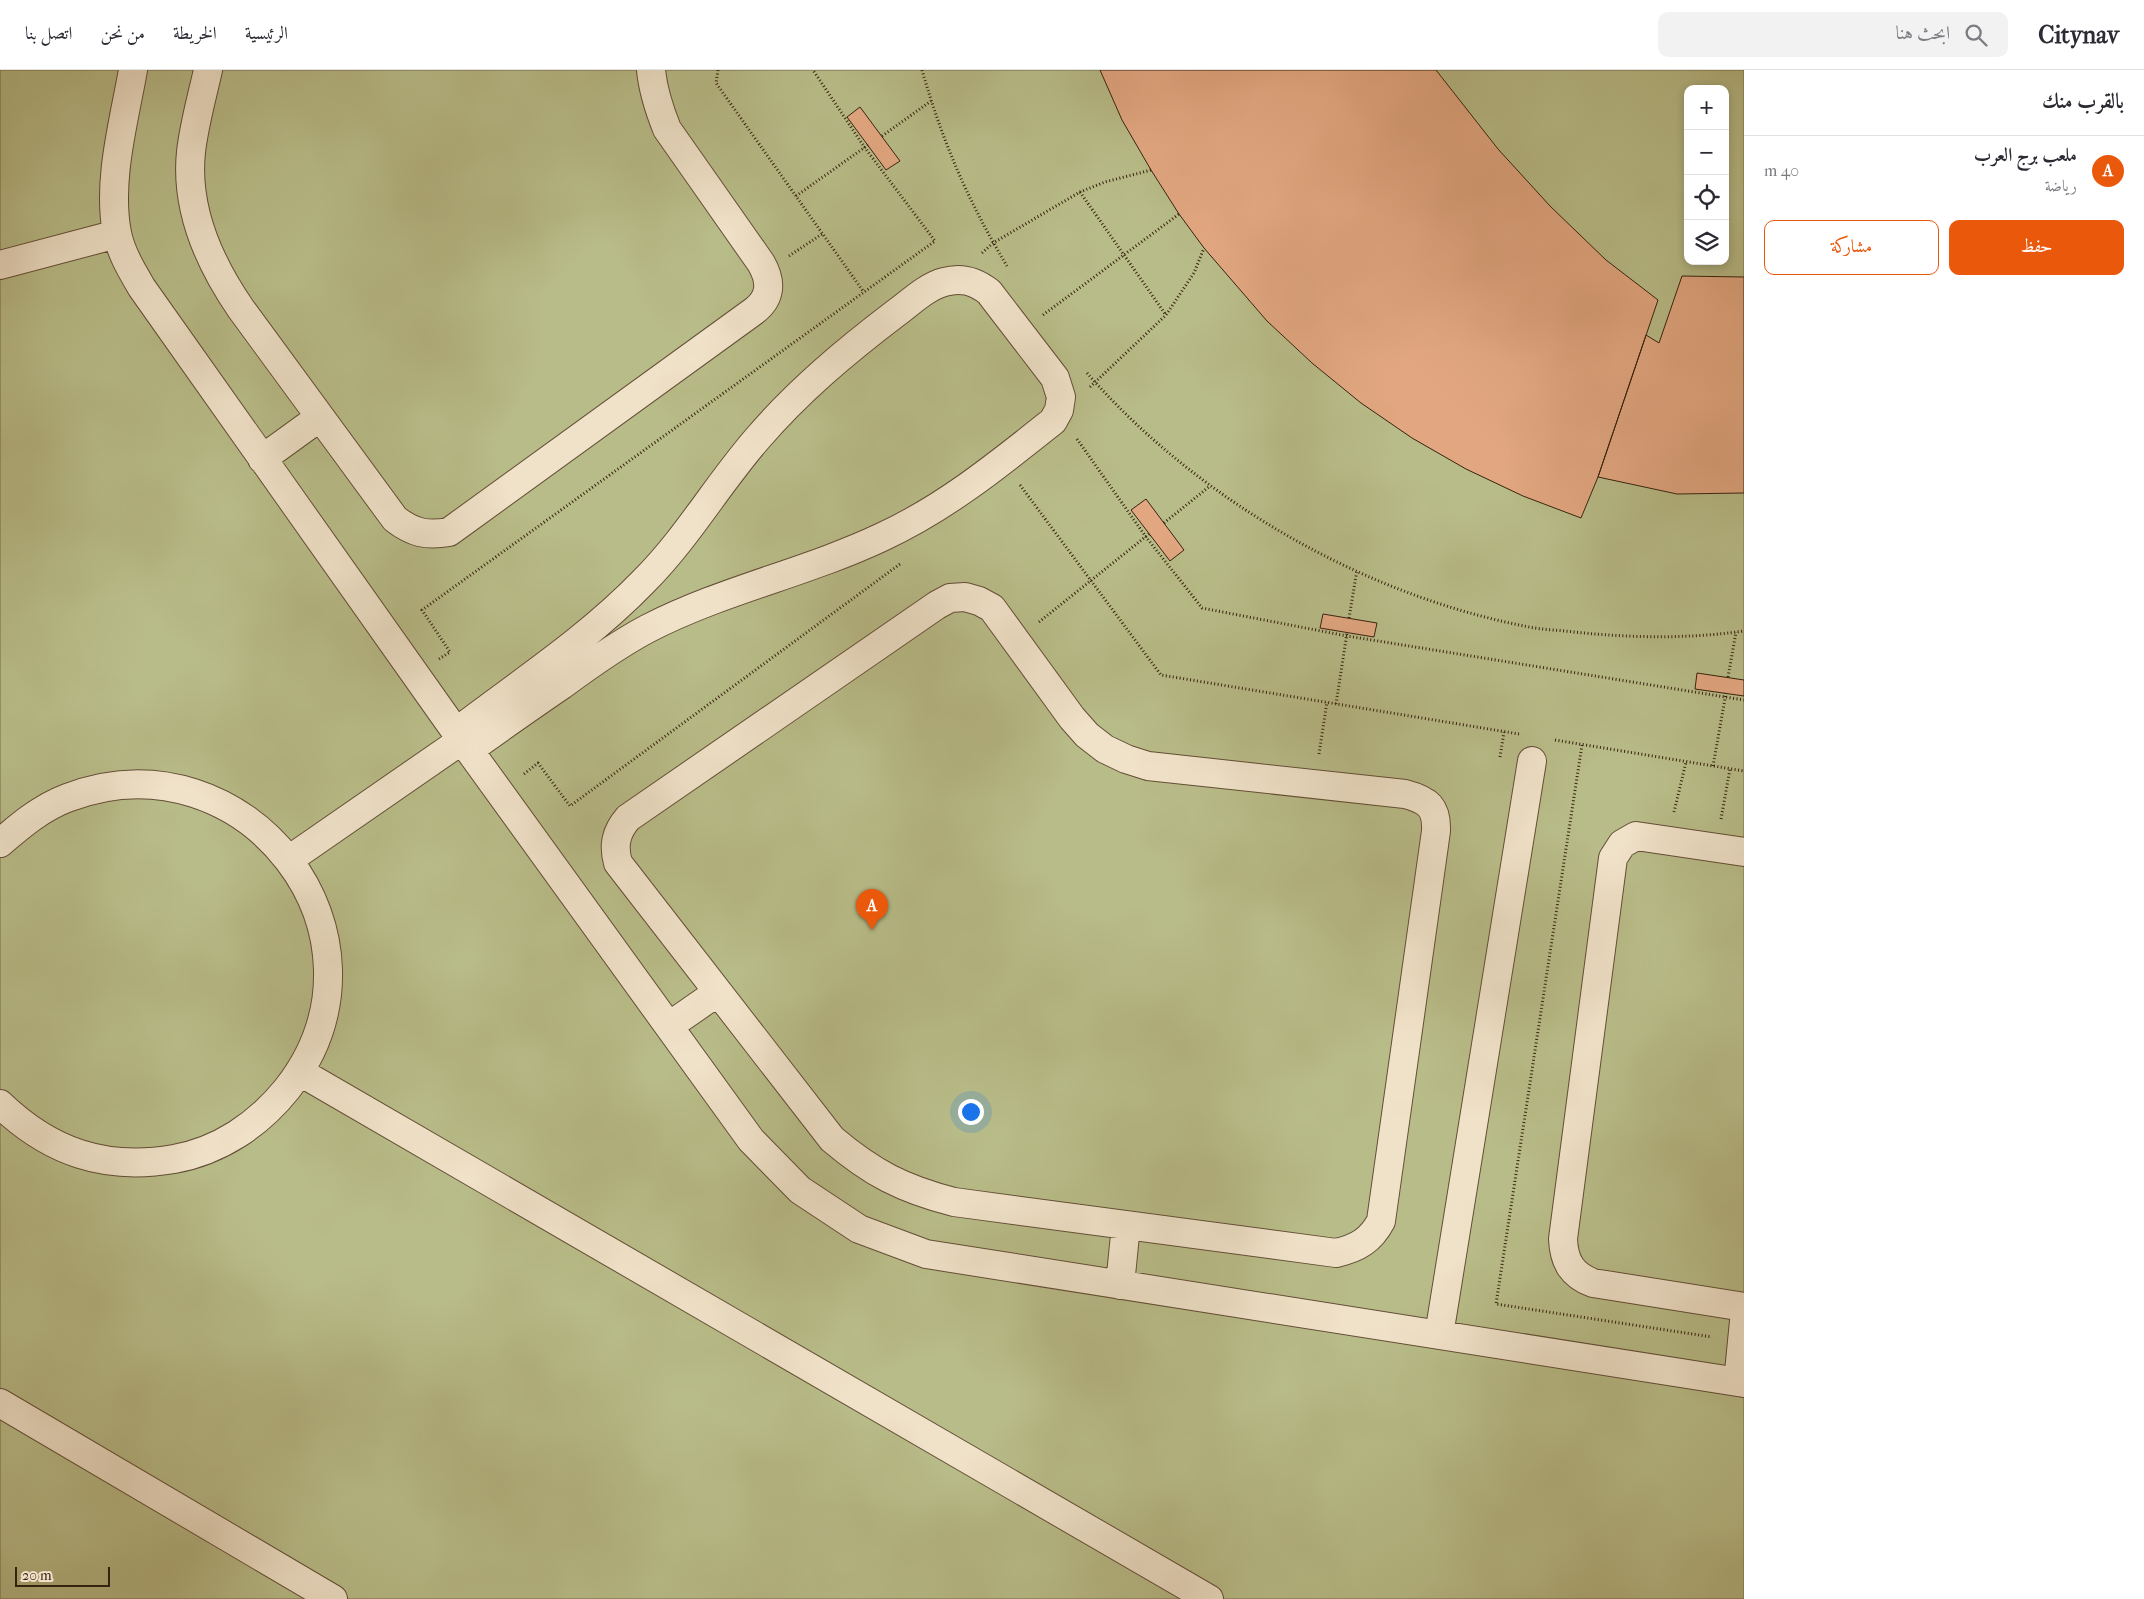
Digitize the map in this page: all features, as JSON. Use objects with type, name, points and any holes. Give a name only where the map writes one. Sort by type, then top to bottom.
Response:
[{"type":"lane","points":[[133,70],[113,197],[117,234],[127,262],[142,288],[499,792],[751,1140],[800,1190],[859,1229],[926,1254],[1741,1382],[1744,1321]]},
{"type":"lane","points":[[208,70],[191,153],[192,181],[202,235],[212,261],[225,286],[395,519],[407,528],[421,534],[435,535],[450,532],[763,304],[768,294],[769,283],[766,272],[667,129],[654,93],[651,70]]},
{"type":"lane","points":[[0,265],[117,234]]},
{"type":"lane","points":[[290,859],[462,740],[646,629],[722,596],[850,552],[916,520],[974,484],[1053,421],[1059,410],[1061,397],[1055,378],[994,299],[978,284],[955,280],[939,284],[924,292],[829,367],[793,400],[756,440],[671,552],[618,608],[462,740]]},
{"type":"lane","points":[[262,459],[320,417]]},
{"type":"lane","points":[[965,597],[979,600],[992,608],[1016,641],[1072,718],[1105,749],[1126,759],[1148,766],[1405,794],[1425,801],[1433,810],[1436,820],[1381,1221],[1374,1233],[1364,1243],[1350,1250],[1336,1253],[954,1202],[918,1192],[876,1173],[832,1139],[618,863],[615,852],[616,840],[620,828],[628,818],[937,605],[950,598],[965,597]]},
{"type":"lane","points":[[1439,1335],[1532,761]]},
{"type":"lane","points":[[0,843],[30,817],[67,798],[107,787],[148,784],[189,791],[228,806],[262,829],[290,859],[309,891],[323,927],[328,964],[326,1001],[317,1038],[300,1072],[272,1108],[236,1136],[194,1155],[149,1163],[103,1161],[60,1148],[20,1124],[0,1104]]},
{"type":"lane","points":[[1744,852],[1645,836],[1628,839],[1616,850],[1613,858],[1564,1239],[1567,1262],[1582,1279],[1593,1284],[1744,1307]]},
{"type":"lane","points":[[669,1026],[718,992]]},
{"type":"lane","points":[[300,1072],[1209,1599]]},
{"type":"lane","points":[[1120,1285],[1126,1225]]},
{"type":"lane","points":[[0,1403],[333,1599]]},
{"type":"path","points":[[718,70],[716,83],[863,291]]},
{"type":"path","points":[[922,70],[931,102],[962,185],[1011,273]]},
{"type":"path","points":[[882,136],[931,102]]},
{"type":"path","points":[[796,196],[868,145]]},
{"type":"path","points":[[955,280],[993,243],[1080,192],[1106,182],[1151,170]]},
{"type":"path","points":[[1080,192],[1166,316]]},
{"type":"path","points":[[1046,323],[1040,317],[1179,214]]},
{"type":"path","points":[[766,272],[822,234]]},
{"type":"path","points":[[1059,410],[1095,383],[1166,316],[1194,273],[1204,248]]},
{"type":"path","points":[[1084,370],[1143,431],[1210,486],[1296,540],[1357,570],[1406,591],[1464,611],[1530,627],[1612,636],[1658,637],[1744,631]]},
{"type":"path","points":[[1068,442],[1076,437],[1202,608],[1347,634],[1725,695],[1744,700]]},
{"type":"path","points":[[1016,479],[1161,675],[1524,735]]},
{"type":"path","points":[[1164,523],[1210,486]]},
{"type":"path","points":[[1016,641],[1148,535]]},
{"type":"path","points":[[499,792],[538,763],[570,806],[904,561]]},
{"type":"path","points":[[1349,618],[1357,570]]},
{"type":"path","points":[[1728,677],[1736,632]]},
{"type":"path","points":[[1336,704],[1347,634]]},
{"type":"path","points":[[1713,766],[1725,695]]},
{"type":"path","points":[[1323,727],[1327,702]]},
{"type":"path","points":[[1553,740],[1744,771]]},
{"type":"path","points":[[1680,788],[1686,762]]},
{"type":"path","points":[[1725,796],[1730,769]]},
{"type":"green space","points":[[0,70],[1744,70],[1744,1599],[0,1599]]},
{"type":"building","points":[[1100,70],[1436,70],[1498,149],[1550,206],[1606,260],[1658,300],[1598,477],[1581,518],[1523,496],[1466,469],[1412,438],[1361,403],[1312,363],[1267,321],[1204,248],[1179,214],[1122,120]]},
{"type":"building","points":[[860,107],[900,161],[886,170],[847,117]]},
{"type":"building","points":[[1682,276],[1744,277],[1744,493],[1677,494],[1598,477],[1646,335],[1659,343]]},
{"type":"building","points":[[1146,499],[1184,550],[1170,561],[1131,510]]},
{"type":"building","points":[[1323,614],[1377,623],[1374,637],[1320,628]]},
{"type":"building","points":[[1697,673],[1744,680],[1744,696],[1695,689]]},
{"type":"place","name":"ملعب برج العرب","points":[[872,930]]}]
